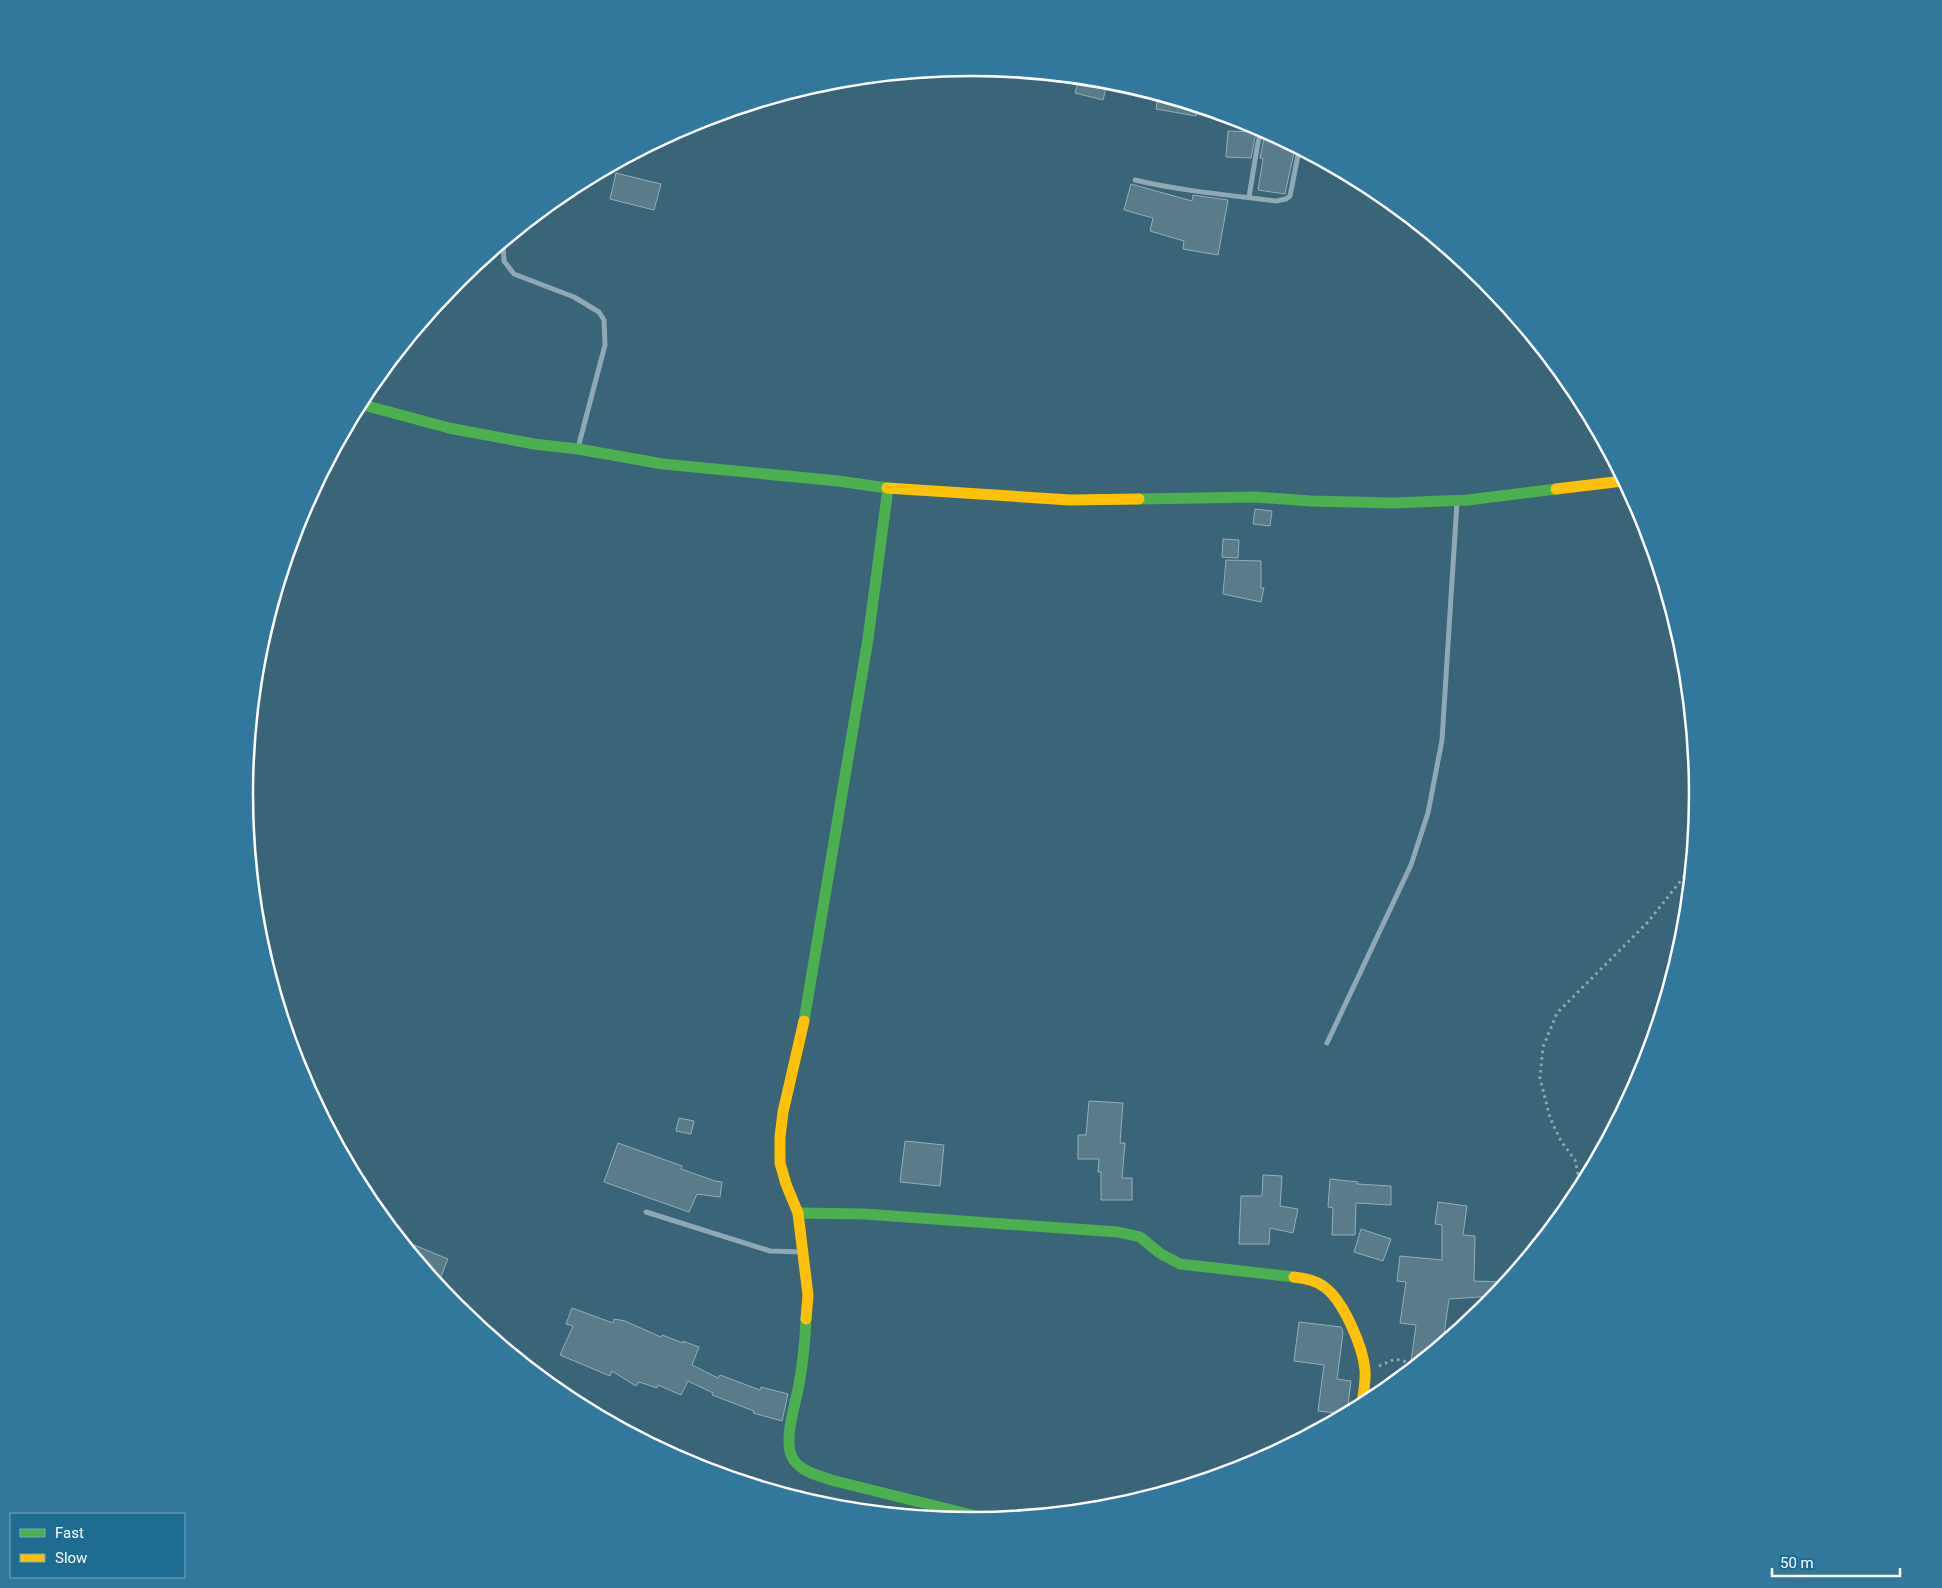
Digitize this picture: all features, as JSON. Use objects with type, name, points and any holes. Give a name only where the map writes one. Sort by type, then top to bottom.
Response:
[{"type":"street","points":[[1249,197],[1260,137]]},
{"type":"street","points":[[1135,180],[1157,185],[1276,201],[1290,196],[1298,155]]},
{"type":"street","points":[[503,250],[504,261],[514,274],[574,297],[599,312],[604,320],[605,345],[578,449]]},
{"type":"street","points":[[367,406],[449,428],[534,444],[578,449],[663,464],[838,481],[888,488],[1070,500],[1255,497],[1312,501],[1393,503],[1457,500],[1617,482]]},
{"type":"street","points":[[888,488],[868,639],[806,1011],[780,1137],[780,1164],[798,1213],[808,1296],[799,1386],[789,1435],[789,1447],[792,1457],[798,1466],[831,1480],[958,1511]]},
{"type":"street","points":[[1327,1043],[1412,865],[1428,813],[1442,740],[1457,500]]},
{"type":"street","points":[[646,1212],[770,1251],[803,1252]]},
{"type":"street","points":[[798,1213],[864,1214],[1118,1232],[1140,1237],[1162,1254],[1180,1264],[1303,1278],[1325,1287],[1338,1301],[1363,1358],[1365,1372],[1363,1395]]},
{"type":"path","points":[[1579,1176],[1575,1160],[1561,1141],[1550,1118],[1540,1078],[1543,1047],[1557,1013],[1648,922],[1684,877]]},
{"type":"path","points":[[1365,1372],[1396,1359],[1409,1362]]},
{"type":"building","points":[[1077,84],[1106,89],[1103,100],[1075,93]]},
{"type":"building","points":[[1157,101],[1197,112],[1196,116],[1156,109]]},
{"type":"building","points":[[1228,131],[1248,132],[1255,135],[1251,158],[1226,157]]},
{"type":"building","points":[[1264,139],[1294,153],[1285,194],[1258,190],[1263,159],[1260,158]]},
{"type":"building","points":[[616,173],[661,184],[654,210],[610,199]]},
{"type":"building","points":[[1131,184],[1192,201],[1193,195],[1228,200],[1218,255],[1183,249],[1184,241],[1150,231],[1153,218],[1124,210]]},
{"type":"building","points":[[1255,509],[1272,511],[1270,526],[1253,524]]},
{"type":"building","points":[[1223,539],[1239,540],[1238,558],[1222,557]]},
{"type":"building","points":[[1226,560],[1261,561],[1261,588],[1264,588],[1261,602],[1223,594]]},
{"type":"building","points":[[1089,1101],[1123,1103],[1120,1143],[1125,1143],[1122,1178],[1132,1178],[1132,1200],[1101,1200],[1101,1172],[1098,1172],[1099,1159],[1078,1159],[1078,1135],[1086,1135]]},
{"type":"building","points":[[679,1118],[694,1121],[691,1134],[676,1131]]},
{"type":"building","points":[[905,1141],[944,1145],[940,1186],[900,1182]]},
{"type":"building","points":[[618,1143],[682,1166],[681,1169],[722,1182],[720,1197],[697,1194],[689,1212],[604,1182]]},
{"type":"building","points":[[1263,1175],[1282,1176],[1280,1206],[1298,1209],[1293,1233],[1270,1228],[1269,1244],[1239,1244],[1241,1196],[1262,1196]]},
{"type":"building","points":[[1330,1179],[1358,1182],[1357,1184],[1391,1186],[1391,1205],[1356,1203],[1355,1235],[1332,1235],[1333,1208],[1328,1207]]},
{"type":"building","points":[[1438,1202],[1467,1206],[1463,1235],[1475,1236],[1474,1281],[1498,1282],[1484,1297],[1449,1299],[1444,1334],[1411,1360],[1416,1325],[1400,1323],[1406,1282],[1397,1281],[1400,1256],[1442,1260],[1442,1225],[1435,1224]]},
{"type":"building","points":[[1361,1229],[1391,1239],[1383,1261],[1354,1252]]},
{"type":"building","points":[[413,1244],[448,1259],[441,1278]]},
{"type":"building","points":[[572,1308],[613,1323],[614,1319],[625,1321],[661,1337],[662,1335],[699,1347],[692,1365],[718,1378],[720,1375],[760,1390],[761,1387],[788,1394],[782,1421],[753,1413],[754,1411],[712,1395],[713,1393],[688,1381],[681,1395],[658,1385],[657,1388],[639,1382],[636,1386],[612,1371],[610,1376],[560,1355],[573,1326],[566,1324]]},
{"type":"building","points":[[1299,1322],[1341,1327],[1343,1333],[1337,1379],[1351,1381],[1348,1405],[1335,1413],[1318,1411],[1324,1365],[1294,1361]]},
{"type":"traffic: fast","points":[[367,406],[449,428],[534,444],[578,449],[663,464],[838,481],[887,488]]},
{"type":"traffic: fast","points":[[804,1021],[868,639],[888,488]]},
{"type":"traffic: fast","points":[[1139,499],[1255,497],[1311,501],[1393,503],[1468,500],[1556,489]]},
{"type":"traffic: fast","points":[[798,1213],[864,1214],[1118,1232],[1140,1237],[1161,1254],[1180,1264],[1294,1277]]},
{"type":"traffic: fast","points":[[806,1319],[802,1368],[789,1431],[790,1449],[795,1462],[809,1472],[831,1480],[958,1511]]},
{"type":"traffic: slow","points":[[1556,489],[1617,482]]},
{"type":"traffic: slow","points":[[887,488],[1070,500],[1139,499]]},
{"type":"traffic: slow","points":[[804,1021],[783,1112],[780,1137],[780,1163],[798,1213],[808,1295],[806,1319]]},
{"type":"traffic: slow","points":[[1294,1277],[1313,1281],[1323,1286],[1338,1301],[1345,1312],[1356,1337],[1363,1360],[1365,1370],[1363,1395]]}]
